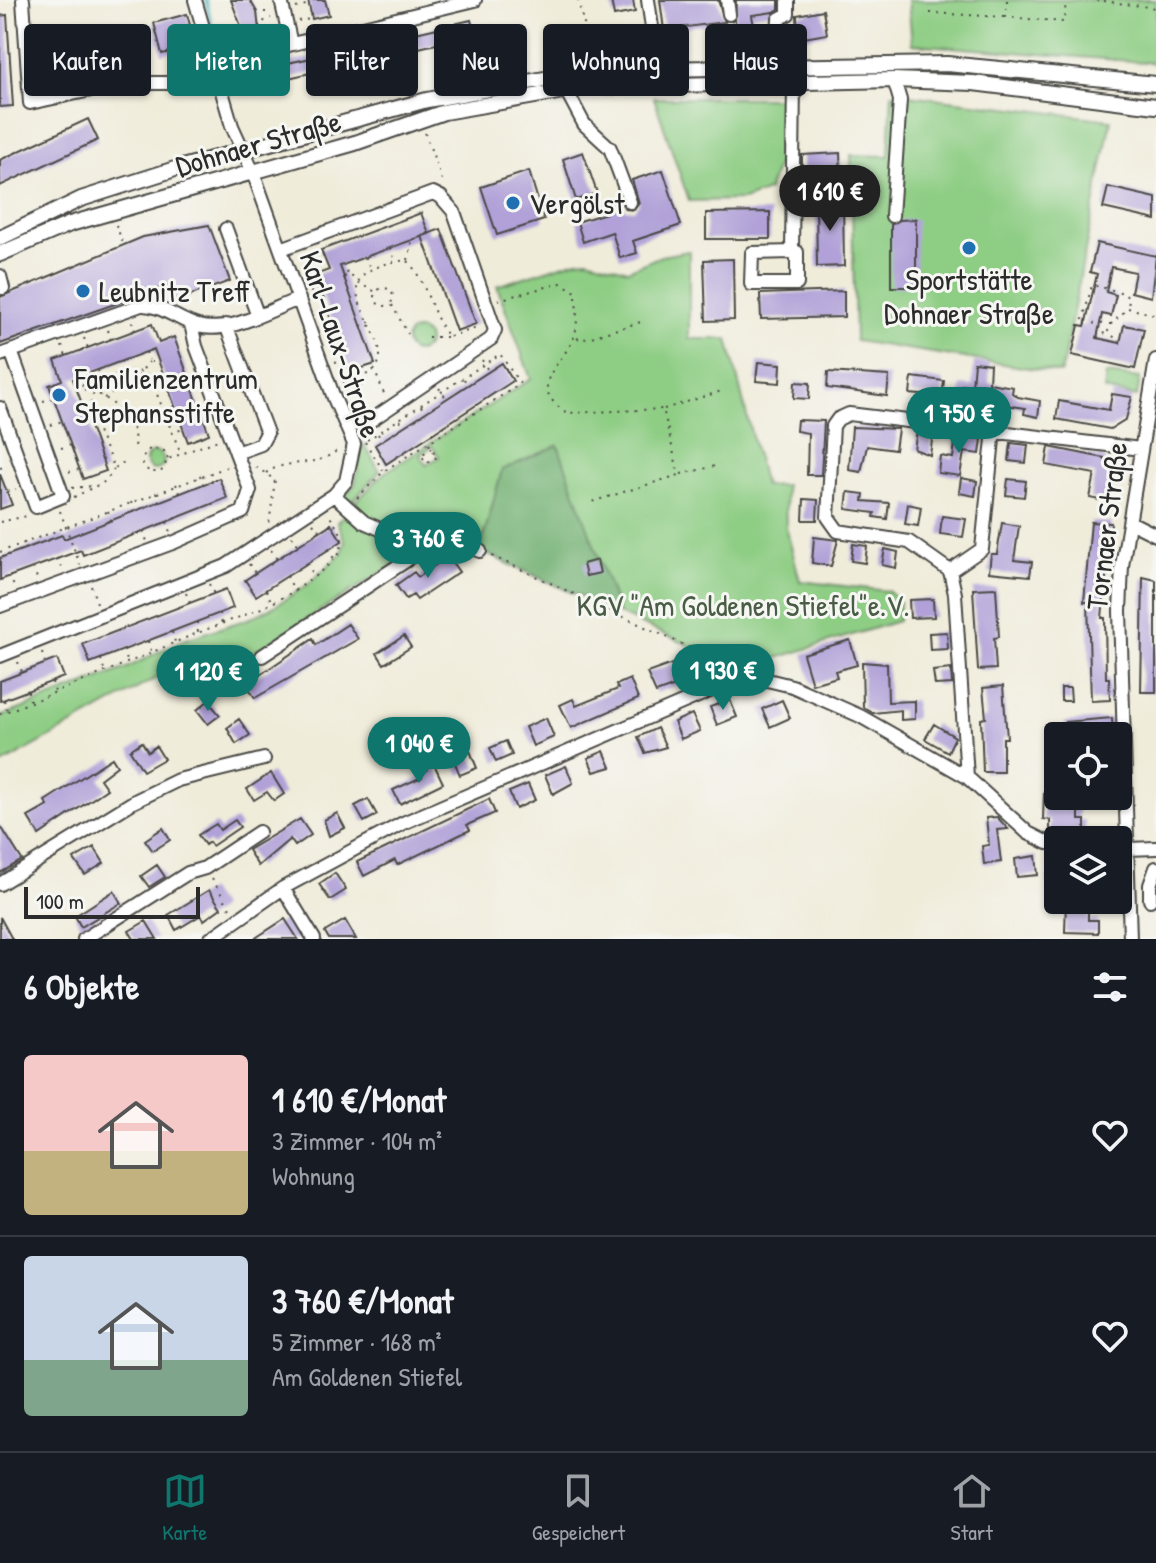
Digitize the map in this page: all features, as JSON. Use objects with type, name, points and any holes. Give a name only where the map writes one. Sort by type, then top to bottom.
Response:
[{"type":"main road","name":"Dohnaer Straße","points":[[807,66],[947,64],[1156,84]]},
{"type":"main road","name":"Dohnaer Straße","points":[[0,238],[81,199],[244,151],[427,100],[543,79]]},
{"type":"main road","name":"Dohnaer Straße","points":[[807,82],[894,80],[973,83],[1156,106]]},
{"type":"main road","name":"Dohnaer Straße","points":[[0,255],[70,224],[482,103],[543,94]]},
{"type":"street","points":[[23,0],[30,103],[124,83],[167,83]]},
{"type":"street","name":"Karl-Laux-Straße","points":[[195,0],[202,24]]},
{"type":"street","points":[[412,0],[415,14]]},
{"type":"street","points":[[283,11],[291,44],[475,0]]},
{"type":"street","points":[[648,0],[651,24]]},
{"type":"street","points":[[779,24],[779,19],[788,14],[788,1]]},
{"type":"street","points":[[892,216],[900,100],[894,80]]},
{"type":"street","name":"Karl-Laux-Straße","points":[[0,656],[226,566],[320,505],[346,481],[354,436],[332,392],[303,296],[281,249],[225,96]]},
{"type":"street","points":[[569,96],[584,124],[610,148],[630,202]]},
{"type":"street","points":[[792,252],[794,96]]},
{"type":"street","points":[[281,249],[305,233],[433,193],[441,197],[454,212],[495,330],[491,339],[370,421],[354,436]]},
{"type":"street","points":[[226,229],[257,314]]},
{"type":"street","points":[[792,252],[797,252],[797,284],[751,284],[752,253],[792,252]]},
{"type":"street","points":[[0,408],[36,507],[60,495],[5,353],[141,305],[152,305],[191,324],[218,329],[303,296]]},
{"type":"street","points":[[0,606],[243,512],[250,490],[196,346],[191,324]]},
{"type":"street","points":[[226,325],[267,433],[261,444],[236,453]]},
{"type":"street","name":"Tornaer Straße","points":[[1126,826],[1120,611],[1130,522],[1156,360]]},
{"type":"street","points":[[967,777],[955,594],[950,571],[909,542],[838,531],[831,526],[828,517],[833,426],[849,414],[1141,449]]},
{"type":"street","points":[[950,571],[982,549],[994,429]]},
{"type":"street","points":[[334,495],[364,522],[411,539],[440,536],[480,551]]},
{"type":"street","points":[[1130,522],[1156,535]]},
{"type":"street","points":[[262,656],[408,556],[411,539]]},
{"type":"street","points":[[709,657],[747,675],[792,686],[860,716],[967,777],[1028,833],[1044,841]]},
{"type":"street","points":[[210,939],[283,888],[403,823],[747,675]]},
{"type":"street","points":[[0,884],[133,802],[178,780],[264,759]]},
{"type":"street","points":[[84,939],[188,873],[205,868],[259,832]]},
{"type":"street","points":[[1132,844],[1156,848]]},
{"type":"street","points":[[1150,900],[1150,885],[1156,868]]},
{"type":"street","points":[[283,888],[314,939]]},
{"type":"street","name":"Tornaer Straße","points":[[1129,914],[1130,939]]},
{"type":"path","points":[[578,0],[584,24]]},
{"type":"path","points":[[1006,17],[1007,0]]},
{"type":"path","points":[[930,13],[1064,22],[1066,0]]},
{"type":"path","points":[[1096,0],[1156,8]]},
{"type":"path","points":[[262,24],[283,11],[309,4]]},
{"type":"path","points":[[256,12],[283,11],[301,22],[311,19],[310,14]]},
{"type":"path","points":[[419,121],[443,180],[441,197]]},
{"type":"path","points":[[112,212],[124,246]]},
{"type":"path","points":[[408,261],[413,239]]},
{"type":"path","points":[[390,248],[395,260]]},
{"type":"path","points":[[365,257],[370,269]]},
{"type":"path","points":[[332,392],[374,369],[379,358],[370,322],[359,300],[358,281],[370,269],[395,260],[408,261],[418,273],[432,309],[448,337]]},
{"type":"path","points":[[343,265],[348,275],[376,292],[378,304],[391,304]]},
{"type":"path","points":[[344,277],[348,275]]},
{"type":"path","points":[[485,302],[561,283],[576,292],[575,336],[549,373],[547,384],[558,407],[567,413],[663,409],[722,391]]},
{"type":"path","points":[[1097,338],[1108,331],[1128,308],[1129,299],[1124,293],[1092,285],[1082,323],[1111,324]]},
{"type":"path","points":[[376,292],[385,288],[391,290],[391,304],[408,334]]},
{"type":"path","points":[[303,296],[320,289]]},
{"type":"path","points":[[352,301],[359,300]]},
{"type":"path","points":[[1128,308],[1156,315]]},
{"type":"path","points":[[321,314],[328,311]]},
{"type":"path","points":[[575,336],[581,340],[644,321]]},
{"type":"path","points":[[361,326],[370,322]]},
{"type":"path","points":[[132,323],[135,331]]},
{"type":"path","points":[[428,337],[448,337],[486,325]]},
{"type":"path","points":[[107,329],[111,340]]},
{"type":"path","points":[[1108,331],[1120,343]]},
{"type":"path","points":[[84,338],[88,348]]},
{"type":"path","points":[[369,349],[376,347]]},
{"type":"path","points":[[62,348],[66,356]]},
{"type":"path","points":[[146,352],[149,362]]},
{"type":"path","points":[[476,352],[489,372]]},
{"type":"path","points":[[266,473],[278,465],[313,464],[330,457],[354,436],[377,433],[500,354],[520,384],[384,471],[335,522]]},
{"type":"path","points":[[122,361],[125,372]]},
{"type":"path","points":[[136,384],[149,362],[159,362]]},
{"type":"path","points":[[374,369],[383,389]]},
{"type":"path","points":[[98,370],[102,382]]},
{"type":"path","points":[[114,469],[110,456],[95,435],[90,411],[94,391],[102,382],[125,372],[141,371],[156,386],[170,434],[181,454]]},
{"type":"path","points":[[79,377],[83,388]]},
{"type":"path","points":[[463,378],[468,385]]},
{"type":"path","points":[[434,380],[447,399]]},
{"type":"path","points":[[156,386],[166,382]]},
{"type":"path","points":[[332,392],[362,385]]},
{"type":"path","points":[[76,389],[94,391],[132,427],[134,451]]},
{"type":"path","points":[[501,389],[504,394]]},
{"type":"path","points":[[103,398],[113,393]]},
{"type":"path","points":[[479,403],[484,407]]},
{"type":"path","points":[[420,405],[425,413]]},
{"type":"path","points":[[163,411],[175,406]]},
{"type":"path","points":[[663,409],[679,475]]},
{"type":"path","points":[[85,413],[90,411]]},
{"type":"path","points":[[458,417],[461,422]]},
{"type":"path","points":[[399,419],[404,427]]},
{"type":"path","points":[[170,434],[183,429]]},
{"type":"path","points":[[437,431],[440,435]]},
{"type":"path","points":[[377,433],[382,441]]},
{"type":"path","points":[[168,459],[230,435]]},
{"type":"path","points":[[354,436],[384,471]]},
{"type":"path","points":[[429,443],[432,448]]},
{"type":"path","points":[[415,444],[419,449]]},
{"type":"path","points":[[151,448],[164,451],[168,459],[165,470],[156,474],[149,472],[143,464],[144,454],[151,448]]},
{"type":"path","points":[[102,460],[110,456]]},
{"type":"path","points":[[396,457],[398,462]]},
{"type":"path","points":[[60,495],[72,498],[99,486],[127,460]]},
{"type":"path","points":[[588,503],[720,465]]},
{"type":"path","points":[[254,466],[275,480],[269,525]]},
{"type":"path","points":[[2,557],[0,552],[24,540],[49,535],[176,484],[225,468]]},
{"type":"path","points":[[200,475],[203,484]]},
{"type":"path","points":[[176,484],[180,493]]},
{"type":"path","points":[[60,495],[99,486]]},
{"type":"path","points":[[156,492],[159,501]]},
{"type":"path","points":[[60,495],[66,528],[102,615]]},
{"type":"path","points":[[131,502],[134,511]]},
{"type":"path","points":[[0,714],[129,665],[175,642],[273,605],[295,592],[334,560],[343,545],[335,522],[320,505]]},
{"type":"path","points":[[0,522],[29,515],[36,507]]},
{"type":"path","points":[[108,511],[111,520]]},
{"type":"path","points":[[82,522],[85,530]]},
{"type":"path","points":[[49,535],[51,539]]},
{"type":"path","points":[[24,540],[26,548]]},
{"type":"path","points":[[329,549],[334,560]]},
{"type":"path","points":[[480,551],[709,657]]},
{"type":"path","points":[[308,563],[314,578]]},
{"type":"path","points":[[287,576],[295,592]]},
{"type":"path","points":[[266,590],[273,605]]},
{"type":"path","points":[[220,613],[222,625]]},
{"type":"path","points":[[197,622],[198,633]]},
{"type":"path","points":[[172,632],[175,642]]},
{"type":"path","points":[[148,641],[152,654]]},
{"type":"path","points":[[124,650],[129,665]]},
{"type":"path","points":[[101,659],[105,674]]},
{"type":"path","points":[[52,682],[55,693]]},
{"type":"path","points":[[28,691],[30,702]]},
{"type":"path","points":[[4,700],[7,711]]},
{"type":"path","points":[[205,868],[238,920]]},
{"type":"green space","points":[[908,0],[1156,0],[1156,63],[912,44]]},
{"type":"green space","name":"Sportstätte Dohnaer Straße","points":[[892,93],[1111,120],[1061,373],[855,341],[851,155],[889,156]]},
{"type":"green space","points":[[654,98],[780,98],[778,163],[768,191],[743,200],[689,201]]},
{"type":"green space","name":"KGV \"Am Goldenen Stiefel\"e.V.","points":[[689,251],[689,339],[728,339],[764,486],[785,485],[786,527],[800,581],[888,591],[900,602],[898,621],[741,669],[619,614],[608,582],[502,470],[482,541],[442,528],[408,534],[391,530],[350,508],[384,473],[428,445],[430,448],[420,455],[426,465],[439,457],[430,443],[531,379],[497,286],[577,260],[588,259],[628,270],[661,256]]},
{"type":"green space","points":[[417,330],[425,333],[428,341],[425,349],[417,352],[409,349],[406,341],[409,333]]},
{"type":"green space","points":[[1106,374],[1140,378],[1137,397],[1104,390]]},
{"type":"green space","points":[[363,443],[380,471],[348,506],[342,499],[355,484]]},
{"type":"green space","points":[[558,445],[619,614],[480,551],[502,470]]},
{"type":"green space","points":[[151,452],[159,452],[164,461],[162,468],[151,470],[146,465],[146,457]]},
{"type":"green space","points":[[346,513],[401,541],[406,557],[222,672],[203,652],[0,765],[0,717],[127,668],[180,641],[251,618],[275,606],[307,585],[342,553],[345,541],[337,522]]},
{"type":"building","points":[[231,0],[250,0],[257,12],[258,24],[240,24]]},
{"type":"building","points":[[308,0],[325,0],[329,15],[312,19]]},
{"type":"building","points":[[611,0],[633,0],[635,12],[614,16]]},
{"type":"building","points":[[660,0],[718,0],[725,22],[689,27],[689,24],[663,24]]},
{"type":"building","points":[[736,0],[779,0],[779,9],[774,12],[752,15],[753,24],[736,24]]},
{"type":"building","points":[[823,10],[827,34],[807,37],[807,24],[797,24],[797,15]]},
{"type":"building","points":[[187,14],[190,24],[167,24],[167,53],[162,54],[154,23]]},
{"type":"building","points":[[7,15],[13,106],[0,107],[0,16]]},
{"type":"building","points":[[434,29],[434,44],[418,48],[418,32]]},
{"type":"building","points":[[306,59],[306,74],[290,78],[290,62]]},
{"type":"building","points":[[88,119],[98,140],[0,186],[0,160]]},
{"type":"building","points":[[583,152],[597,193],[576,200],[563,159]]},
{"type":"building","points":[[840,153],[841,180],[802,182],[802,155]]},
{"type":"building","points":[[663,170],[681,225],[633,241],[637,253],[620,258],[612,232],[583,242],[577,222],[606,213],[603,203],[619,198],[625,209],[634,210],[639,203],[632,180]]},
{"type":"building","name":"Vergölst","points":[[529,171],[544,220],[497,235],[481,187]]},
{"type":"building","points":[[1108,187],[1156,198],[1156,220],[1103,208]]},
{"type":"building","points":[[816,200],[843,200],[844,266],[817,267]]},
{"type":"building","points":[[770,212],[770,239],[706,239],[706,213]]},
{"type":"building","points":[[421,213],[429,234],[340,266],[375,364],[350,372],[315,275],[329,270],[321,250]]},
{"type":"building","points":[[916,219],[916,287],[891,287],[891,225],[900,220]]},
{"type":"building","name":"Leubnitz Treff","points":[[209,225],[230,281],[175,301],[169,285],[0,344],[0,297],[143,237]]},
{"type":"building","points":[[441,229],[476,324],[456,331],[422,236]]},
{"type":"building","points":[[1097,243],[1156,256],[1151,297],[1131,292],[1135,272],[1111,267],[1106,292],[1116,295],[1111,316],[1102,314],[1097,338],[1120,343],[1124,325],[1144,329],[1135,369],[1072,355],[1079,325],[1085,326],[1097,274],[1090,272]]},
{"type":"building","points":[[733,259],[734,320],[706,321],[704,260]]},
{"type":"building","points":[[844,291],[844,317],[761,319],[760,294]]},
{"type":"building","points":[[152,324],[159,343],[174,337],[209,434],[188,442],[154,349],[73,379],[106,471],[83,479],[49,385],[62,380],[55,360]]},
{"type":"building","points":[[758,362],[781,364],[780,383],[756,381]]},
{"type":"building","points":[[974,362],[990,364],[989,383],[1013,387],[1012,393],[1018,397],[1040,401],[1038,417],[1024,414],[1025,408],[960,398],[961,385],[972,386]]},
{"type":"building","points":[[502,363],[513,381],[386,464],[375,445]]},
{"type":"building","points":[[828,372],[889,376],[887,396],[827,388]]},
{"type":"building","points":[[912,377],[944,381],[942,397],[910,394]]},
{"type":"building","points":[[795,382],[810,383],[809,399],[794,398]]},
{"type":"building","points":[[1112,394],[1132,397],[1126,419],[1110,429],[1056,419],[1059,401],[1109,410]]},
{"type":"building","points":[[797,420],[824,421],[821,475],[807,475],[808,433],[796,431]]},
{"type":"building","points":[[852,427],[898,429],[895,450],[867,446],[861,472],[849,470]]},
{"type":"building","points":[[917,431],[933,433],[930,455],[914,449]]},
{"type":"building","points":[[956,436],[982,439],[980,454],[964,452],[960,476],[938,473],[940,456],[953,458]]},
{"type":"building","points":[[1011,443],[1028,445],[1026,463],[1009,461]]},
{"type":"building","points":[[1049,447],[1104,458],[1115,474],[1109,502],[1090,498],[1095,474],[1046,465]]},
{"type":"building","points":[[0,474],[12,505],[0,509]]},
{"type":"building","points":[[219,478],[227,498],[83,555],[81,550],[0,580],[0,558],[62,535],[64,539]]},
{"type":"building","points":[[961,478],[977,481],[975,496],[959,493]]},
{"type":"building","points":[[1008,479],[1026,481],[1024,497],[1006,495]]},
{"type":"building","points":[[848,492],[864,494],[863,501],[889,503],[887,519],[874,517],[875,513],[846,509]]},
{"type":"building","points":[[804,499],[818,500],[817,520],[803,520]]},
{"type":"building","points":[[908,504],[921,507],[918,526],[905,524]]},
{"type":"building","points":[[942,516],[966,519],[963,537],[940,534]]},
{"type":"building","points":[[1091,522],[1111,523],[1102,618],[1105,618],[1106,678],[1109,678],[1110,700],[1091,701],[1088,602],[1084,602]]},
{"type":"building","points":[[1002,523],[1019,526],[1014,560],[1032,562],[1030,576],[989,572],[991,554],[997,554]]},
{"type":"building","points":[[331,524],[342,541],[256,596],[245,580]]},
{"type":"building","points":[[814,537],[838,540],[831,566],[812,563]]},
{"type":"building","points":[[853,544],[867,546],[865,563],[851,561]]},
{"type":"building","points":[[885,549],[898,552],[896,568],[882,565]]},
{"type":"building","points":[[448,556],[459,572],[417,600],[413,595],[406,599],[396,585],[414,572],[418,577]]},
{"type":"building","points":[[597,560],[600,573],[586,576],[583,564]]},
{"type":"building","points":[[1143,577],[1156,580],[1156,692],[1141,692]]},
{"type":"building","points":[[996,588],[999,637],[994,638],[996,669],[978,670],[973,589]]},
{"type":"building","points":[[226,589],[233,608],[90,663],[83,644]]},
{"type":"building","points":[[933,599],[934,617],[910,618],[909,600]]},
{"type":"building","points":[[348,624],[358,639],[255,698],[246,684],[313,639],[316,645]]},
{"type":"building","points":[[947,632],[948,649],[930,650],[929,633]]},
{"type":"building","points":[[404,636],[411,647],[384,664],[377,653]]},
{"type":"building","points":[[850,640],[857,665],[835,671],[837,677],[812,684],[803,654]]},
{"type":"building","points":[[57,659],[64,677],[0,701],[0,681]]},
{"type":"building","points":[[686,659],[697,678],[656,693],[647,673]]},
{"type":"building","points":[[862,662],[887,664],[888,702],[915,701],[915,719],[901,720],[901,710],[873,713],[863,707]]},
{"type":"building","points":[[951,669],[952,684],[935,685],[933,671]]},
{"type":"building","points":[[630,679],[638,699],[571,728],[560,705],[573,699],[576,706],[618,689],[616,685]]},
{"type":"building","points":[[1003,686],[1007,738],[1003,738],[1003,772],[983,772],[981,719],[986,718],[983,688]]},
{"type":"building","points":[[1061,688],[1070,688],[1071,701],[1061,701]]},
{"type":"building","points":[[730,700],[737,717],[717,725],[710,707]]},
{"type":"building","points":[[782,700],[790,718],[770,727],[762,709]]},
{"type":"building","points":[[208,701],[220,715],[208,724],[197,710]]},
{"type":"building","points":[[692,714],[700,731],[681,739],[674,722]]},
{"type":"building","points":[[546,718],[554,737],[533,746],[525,727]]},
{"type":"building","points":[[1112,718],[1112,722],[1065,722]]},
{"type":"building","points":[[239,719],[250,735],[236,744],[227,728]]},
{"type":"building","points":[[934,724],[955,737],[948,752],[925,739]]},
{"type":"building","points":[[657,728],[666,747],[645,753],[638,737]]},
{"type":"building","points":[[506,741],[512,755],[496,762],[490,748]]},
{"type":"building","points":[[142,742],[148,752],[156,746],[164,759],[143,771],[130,750]]},
{"type":"building","points":[[468,746],[477,768],[460,775],[454,761],[459,759],[455,751]]},
{"type":"building","points":[[604,751],[611,767],[594,772],[588,758]]},
{"type":"building","points":[[112,758],[117,766],[100,779],[107,789],[39,835],[28,817],[48,806],[45,801]]},
{"type":"building","points":[[433,762],[443,783],[400,804],[393,790],[422,777],[421,773],[427,770],[425,766]]},
{"type":"building","points":[[566,766],[573,783],[553,794],[545,775]]},
{"type":"building","points":[[271,773],[284,794],[274,801],[267,792],[254,800],[247,789]]},
{"type":"building","points":[[528,784],[535,800],[516,809],[509,792]]},
{"type":"building","points":[[1044,792],[1044,810],[1079,810],[1079,820],[1085,820],[1085,826],[1050,826],[1050,820],[1043,819]]},
{"type":"building","points":[[368,799],[377,815],[364,822],[355,806]]},
{"type":"building","points":[[489,799],[495,813],[467,825],[470,830],[397,865],[395,860],[364,876],[357,862]]},
{"type":"building","points":[[337,813],[345,828],[329,836],[324,820]]},
{"type":"building","points":[[997,817],[1008,829],[997,830],[1001,862],[984,864],[982,846],[989,845],[986,818]]},
{"type":"building","points":[[300,819],[311,835],[295,846],[290,839],[258,866],[248,850]]},
{"type":"building","points":[[235,820],[240,827],[212,846],[209,842],[205,845],[198,835],[216,824],[220,830]]},
{"type":"building","points":[[0,825],[22,860],[0,873]]},
{"type":"building","points":[[163,828],[170,840],[153,851],[145,840]]},
{"type":"building","points":[[94,847],[104,863],[85,875],[74,859]]},
{"type":"building","points":[[1036,856],[1038,875],[1017,877],[1015,859]]},
{"type":"building","points":[[157,865],[165,877],[149,887],[141,876]]},
{"type":"building","points":[[335,873],[346,890],[330,900],[319,884]]},
{"type":"building","points":[[209,890],[221,908],[204,920],[201,915],[176,930],[168,915]]},
{"type":"building","points":[[114,891],[121,903],[81,927],[75,916]]},
{"type":"building","points":[[1066,914],[1088,914],[1088,920],[1098,920],[1098,933],[1065,932]]},
{"type":"building","points":[[0,917],[12,939],[0,939]]},
{"type":"building","points":[[285,919],[298,939],[254,939]]},
{"type":"building","points":[[345,920],[356,939],[329,939],[325,932]]},
{"type":"building","points":[[146,921],[157,939],[134,939],[129,931]]},
{"type":"waterway","points":[[206,0],[211,24]]},
{"type":"place","name":"Vergölst","points":[[513,203]]},
{"type":"place","name":"Sportstätte Dohnaer Straße","points":[[969,248]]},
{"type":"place","name":"Leubnitz Treff","points":[[83,291]]},
{"type":"place","name":"Familienzentrum Stephansstifte","points":[[59,395]]}]
